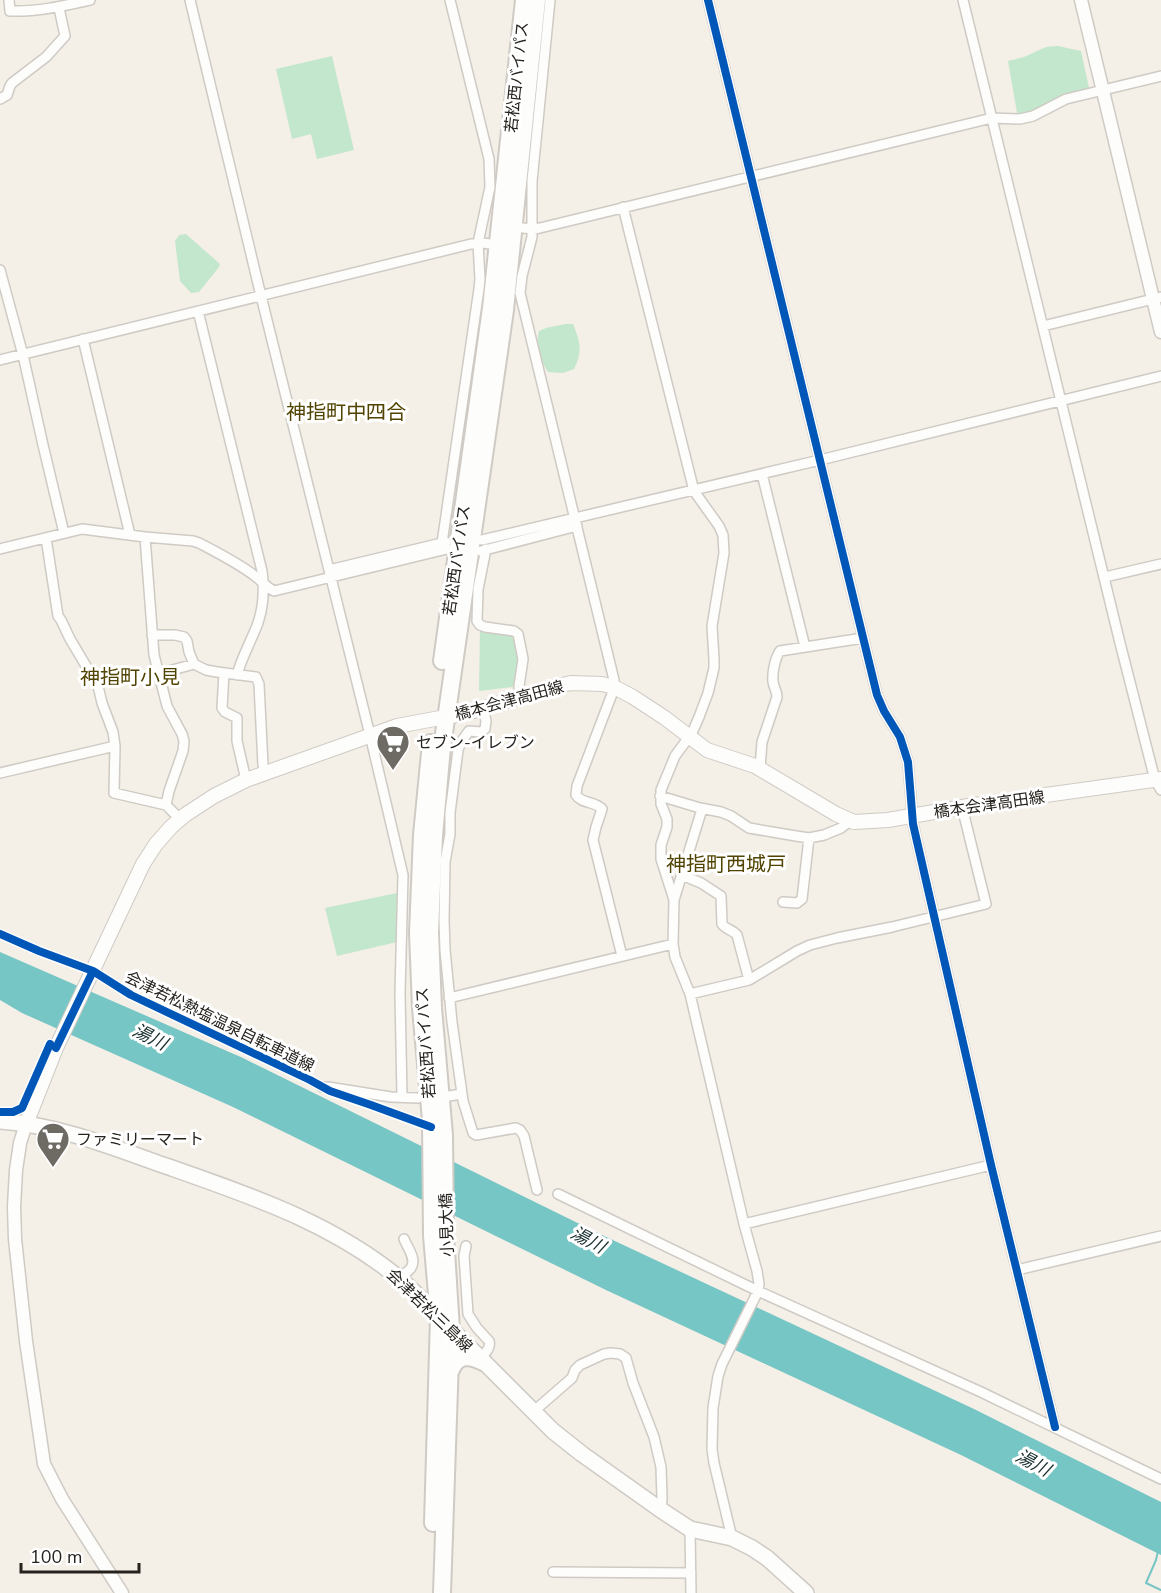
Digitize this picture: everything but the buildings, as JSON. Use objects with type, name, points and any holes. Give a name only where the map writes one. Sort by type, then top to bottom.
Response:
[{"type":"highway","name":"若松西バイパス","points":[[437,1120],[430,932],[440,718],[464,546],[524,0]]},
{"type":"highway","name":"若松西バイパス","points":[[464,546],[505,310],[537,0]]},
{"type":"highway","name":"小見大橋","points":[[437,1120],[439,1236],[451,1330]]},
{"type":"highway","name":"小見大橋","points":[[439,1236],[435,1276],[439,1317]]},
{"type":"highway","points":[[432,1593],[439,1317]]},
{"type":"highway","points":[[442,1593],[451,1330]]},
{"type":"highway","points":[[451,1370],[454,1363],[465,1357],[481,1360]]},
{"type":"main road","name":"橋本会津高田線","points":[[26,1124],[56,1048],[143,864],[156,844],[180,819],[205,801],[246,780],[397,726],[467,713],[572,683],[614,687],[648,706],[700,746],[760,768],[850,821],[876,821],[962,807],[1159,783]]},
{"type":"main road","name":"会津若松三島線","points":[[0,1121],[53,1129],[81,1137],[220,1185],[275,1207],[358,1248],[403,1282],[553,1431],[582,1454],[690,1529],[732,1538],[753,1548],[806,1593]]},
{"type":"main road","points":[[403,1282],[418,1287],[427,1285],[435,1276]]},
{"type":"street","points":[[9,0],[10,11]]},
{"type":"street","points":[[0,16],[10,11],[59,8],[90,0]]},
{"type":"street","points":[[190,0],[403,878],[400,993],[402,1097]]},
{"type":"street","points":[[450,0],[489,159],[490,187],[478,243],[480,279],[464,546],[478,589],[477,621],[480,626],[514,631],[518,634],[523,659],[519,686],[520,697]]},
{"type":"street","points":[[550,0],[532,181],[533,229],[520,293],[614,680],[612,694],[577,786],[576,795],[602,809],[593,840],[622,956]]},
{"type":"street","points":[[708,0],[877,695],[900,737],[908,762],[913,824],[1055,1427]]},
{"type":"street","points":[[963,0],[1120,643],[1159,783]]},
{"type":"street","points":[[1081,0],[1102,90],[1157,298],[1161,332]]},
{"type":"street","points":[[0,99],[7,95],[12,83],[46,57],[65,36],[59,8]]},
{"type":"street","points":[[513,227],[533,229],[992,118],[1020,119],[1033,116],[1066,99],[1161,75]]},
{"type":"street","points":[[623,207],[693,490],[723,535],[724,553],[712,627],[714,668],[708,693],[689,737],[675,756],[660,796],[667,827],[661,859],[674,900]]},
{"type":"street","points":[[0,360],[478,243],[498,245]]},
{"type":"street","points":[[0,270],[23,355],[64,533]]},
{"type":"street","points":[[1043,326],[1157,298]]},
{"type":"street","points":[[198,311],[264,585],[258,621],[241,658],[237,675]]},
{"type":"street","points":[[83,339],[130,535]]},
{"type":"street","points":[[0,549],[88,528],[145,537],[193,541],[256,577],[274,591],[330,574],[577,522],[693,490],[1161,376]]},
{"type":"street","points":[[762,474],[805,647]]},
{"type":"street","points":[[145,537],[154,655],[166,706],[184,741],[166,805]]},
{"type":"street","points":[[46,538],[58,616],[98,686],[113,732],[114,793],[166,805],[180,819]]},
{"type":"street","points":[[1105,578],[1161,564]]},
{"type":"street","points":[[152,635],[184,637],[194,664],[206,670],[256,677],[265,773]]},
{"type":"street","points":[[760,768],[762,742],[777,697],[773,679],[777,654],[780,651],[863,638]]},
{"type":"street","points":[[158,674],[194,664]]},
{"type":"street","points":[[224,673],[222,708],[237,718],[237,741],[246,780]]},
{"type":"street","points":[[483,708],[485,729],[481,732],[474,730],[468,732],[458,750],[450,813],[450,834],[445,859],[444,908],[449,998],[462,1094],[473,1133],[476,1135],[516,1128],[520,1130],[524,1136],[537,1190]]},
{"type":"street","points":[[0,773],[115,746]]},
{"type":"street","points":[[660,796],[702,809],[721,812],[749,828],[809,838],[841,828],[850,821]]},
{"type":"street","points":[[690,994],[749,980],[810,945],[986,904],[962,807]]},
{"type":"street","points":[[702,809],[674,900],[673,944],[675,957],[690,994],[759,1284],[758,1291],[722,1364],[713,1408],[714,1463],[732,1538]]},
{"type":"street","points":[[783,902],[797,903],[802,899],[809,838]]},
{"type":"street","points":[[682,874],[722,896],[722,924],[737,935],[749,980]]},
{"type":"street","points":[[449,998],[673,944]]},
{"type":"street","points":[[322,1087],[418,1098]]},
{"type":"street","points":[[449,1096],[462,1094]]},
{"type":"street","points":[[26,1124],[20,1143],[16,1170],[15,1239],[26,1341],[44,1464],[68,1508],[122,1593]]},
{"type":"street","points":[[744,1224],[992,1165]]},
{"type":"street","points":[[558,1194],[758,1291],[910,1359],[1161,1479]]},
{"type":"street","points":[[1017,1269],[1161,1236]]},
{"type":"street","points":[[403,1282],[412,1264],[412,1257],[404,1239]]},
{"type":"street","points":[[466,1246],[464,1256],[468,1314],[490,1344],[489,1350],[481,1360]]},
{"type":"street","points":[[534,1411],[572,1378],[580,1365],[604,1354],[620,1354],[626,1358],[654,1437],[661,1467],[661,1510]]},
{"type":"street","points":[[690,1529],[691,1593]]},
{"type":"street","points":[[553,1572],[691,1573]]},
{"type":"green space","points":[[1058,46],[1081,51],[1089,88],[1062,97],[1028,114],[1017,113],[1008,61],[1046,47]]},
{"type":"green space","points":[[332,56],[354,150],[317,159],[311,134],[292,139],[276,69]]},
{"type":"green space","points":[[186,234],[220,264],[199,292],[191,293],[180,281],[175,241],[179,235]]},
{"type":"green space","points":[[573,324],[577,336],[580,346],[577,363],[574,369],[563,373],[548,372],[539,352],[539,331]]},
{"type":"green space","points":[[480,629],[514,633],[521,663],[515,686],[479,691]]},
{"type":"green space","points":[[401,893],[397,942],[337,956],[325,908]]},
{"type":"water","name":"湯川","points":[[0,952],[243,1058],[602,1235],[974,1409],[1161,1502],[1161,1555],[961,1455],[606,1290],[233,1107],[22,1013],[0,1000]]},
{"type":"waterway","points":[[1158,1551],[1146,1583],[1161,1590]]},
{"type":"cycle path","points":[[708,0],[877,695],[900,737],[908,762],[913,824],[991,1165],[1055,1427]]},
{"type":"cycle path","name":"会津若松熱塩温泉自転車道線","points":[[0,934],[93,971],[131,995],[330,1091],[431,1127]]},
{"type":"cycle path","points":[[56,1048],[93,971]]},
{"type":"cycle path","points":[[0,1112],[13,1112],[22,1108],[50,1044]]},
{"type":"place","name":"セブン-イレブン","points":[[393,771]]},
{"type":"place","name":"ファミリーマート","points":[[53,1168]]},
{"type":"district","name":"神指町中四合","points":[[346,412]]},
{"type":"district","name":"神指町小見","points":[[130,677]]},
{"type":"district","name":"神指町西城戸","points":[[726,864]]}]
